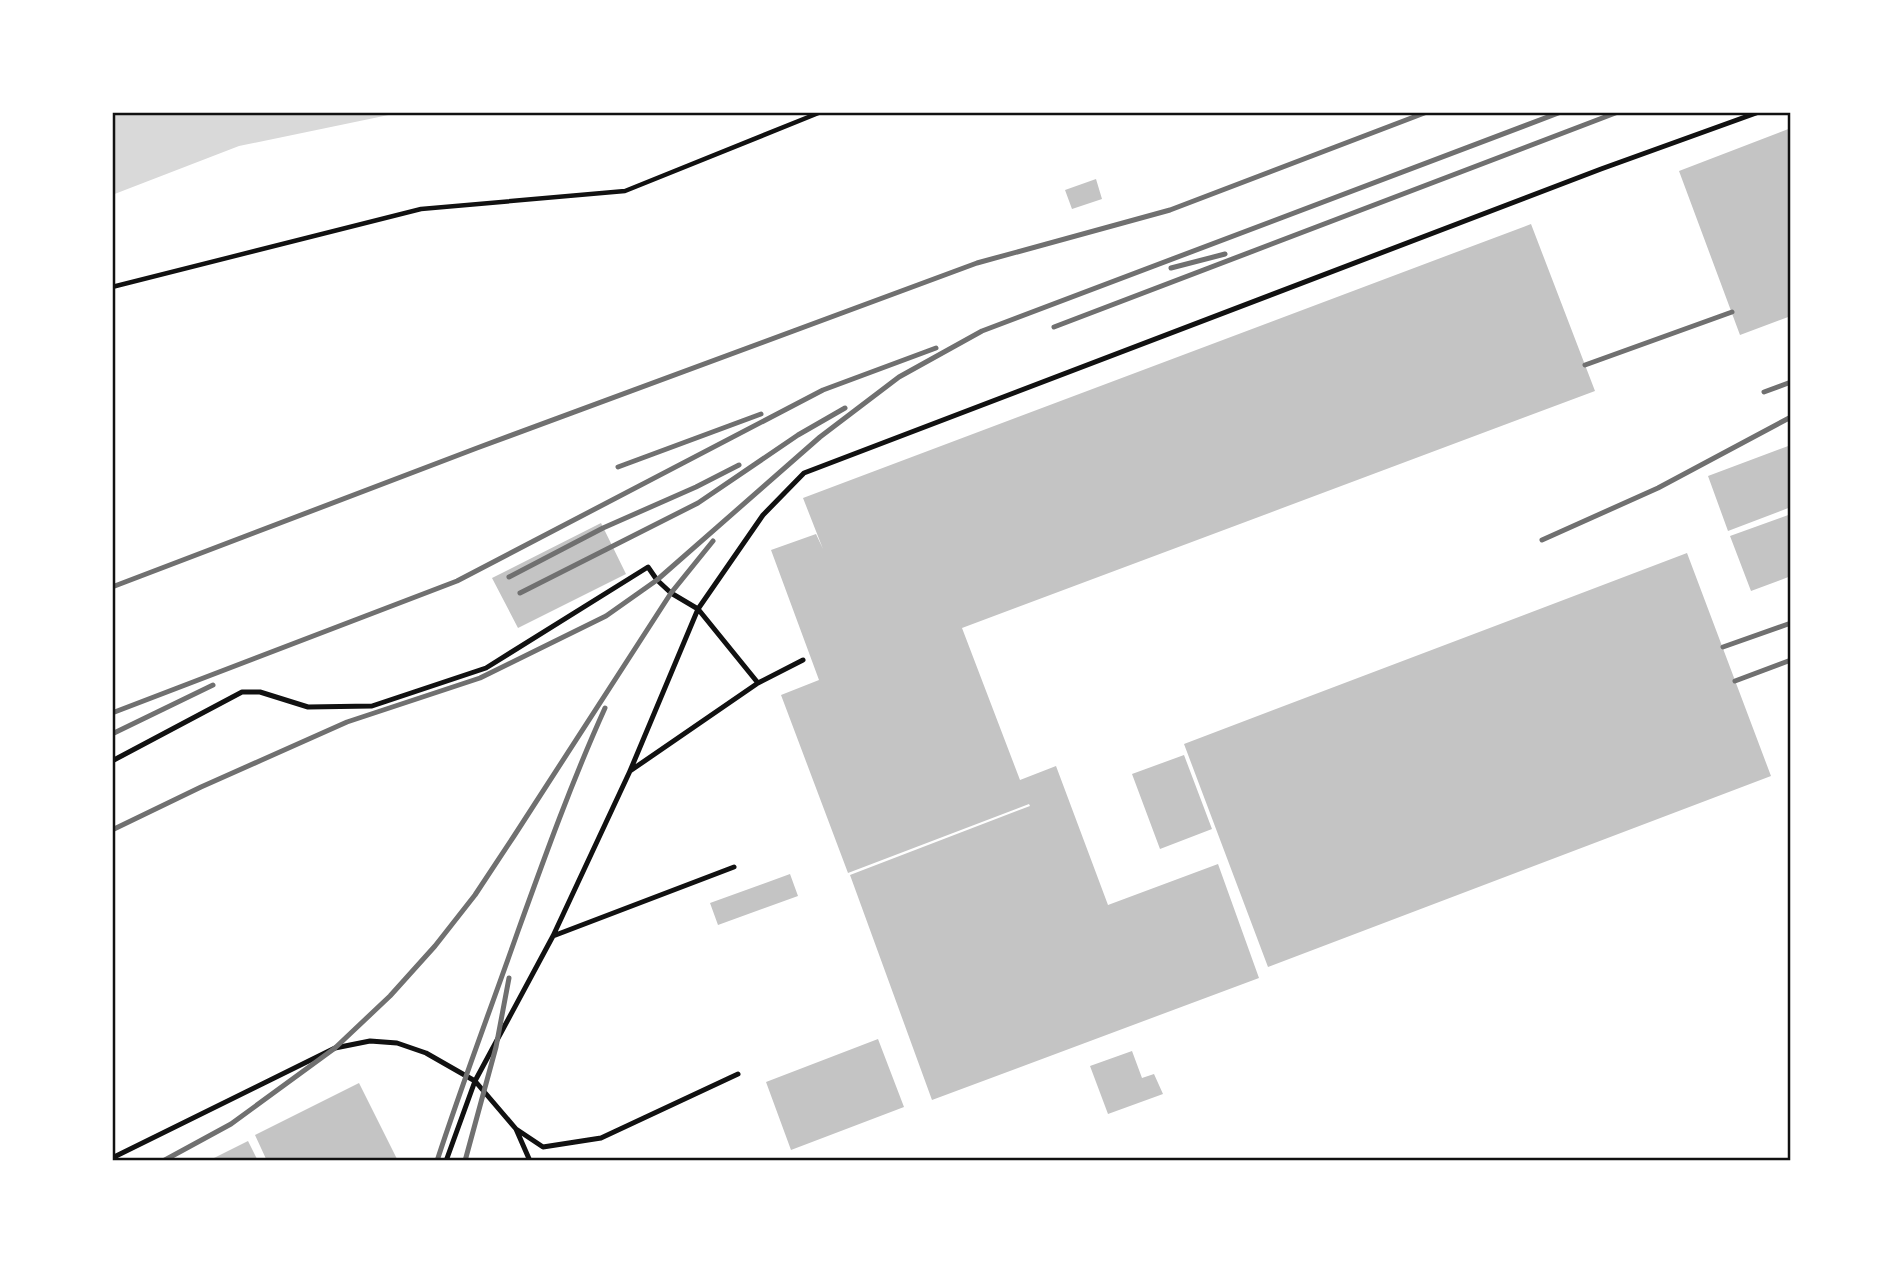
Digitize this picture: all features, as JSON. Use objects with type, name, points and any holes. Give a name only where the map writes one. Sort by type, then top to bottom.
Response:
[{"type":"lane","points":[[446,1161],[475,1081],[553,936],[630,771],[698,609],[764,515],[804,473],[1601,169],[1759,112]]},
{"type":"lane","points":[[112,761],[242,692],[260,692],[308,707],[372,706],[486,668],[648,567],[670,593],[698,609],[758,683]]},
{"type":"lane","points":[[630,771],[758,683],[803,660]]},
{"type":"lane","points":[[553,936],[734,867]]},
{"type":"lane","points":[[112,1158],[335,1048],[370,1041],[397,1042],[426,1054],[475,1081],[516,1129],[543,1147],[601,1138],[738,1074]]},
{"type":"lane","points":[[516,1129],[530,1161]]},
{"type":"path","points":[[112,288],[421,209],[625,191],[821,112]]},
{"type":"shaded area","points":[[112,112],[403,112],[239,146],[112,195]]},
{"type":"building","points":[[1791,128],[1791,316],[1740,335],[1679,171]]},
{"type":"building","points":[[1096,179],[1102,199],[1072,209],[1065,190]]},
{"type":"building","points":[[1531,224],[1595,391],[962,628],[1020,780],[1056,766],[1108,905],[1218,864],[1259,978],[932,1100],[850,875],[1030,806],[1029,804],[848,873],[781,695],[819,680],[771,550],[816,534],[823,549],[803,498]]},
{"type":"building","points":[[1791,445],[1791,507],[1728,531],[1708,476]]},
{"type":"building","points":[[1791,514],[1791,576],[1751,591],[1730,536]]},
{"type":"building","points":[[601,523],[626,574],[518,628],[492,578]]},
{"type":"building","points":[[1687,553],[1771,776],[1268,967],[1184,744]]},
{"type":"building","points":[[1184,755],[1212,829],[1160,849],[1132,774]]},
{"type":"building","points":[[790,874],[798,896],[718,925],[710,903]]},
{"type":"building","points":[[878,1039],[904,1107],[791,1150],[766,1082]]},
{"type":"building","points":[[1132,1051],[1142,1078],[1154,1074],[1163,1094],[1108,1114],[1090,1066]]},
{"type":"building","points":[[359,1083],[398,1161],[267,1161],[255,1135]]},
{"type":"building","points":[[248,1141],[258,1161],[208,1161]]},
{"type":"railway","points":[[112,587],[477,448],[977,263],[1170,210],[1427,112]]},
{"type":"railway","points":[[112,830],[347,722],[480,678],[606,616],[657,580],[820,437],[899,377],[982,331],[1561,112]]},
{"type":"railway","points":[[1054,327],[1618,112]]},
{"type":"railway","points":[[1171,268],[1225,254]]},
{"type":"railway","points":[[1585,365],[1732,312]]},
{"type":"railway","points":[[112,713],[457,581],[823,390],[936,348]]},
{"type":"railway","points":[[1764,392],[1791,382]]},
{"type":"railway","points":[[520,593],[698,503],[798,435],[845,408]]},
{"type":"railway","points":[[618,467],[761,414]]},
{"type":"railway","points":[[1542,540],[1658,488],[1791,417]]},
{"type":"railway","points":[[509,577],[603,528],[739,465]]},
{"type":"railway","points":[[163,1161],[231,1124],[335,1048],[390,996],[435,946],[475,895],[671,593],[713,541]]},
{"type":"railway","points":[[1723,647],[1791,623]]},
{"type":"railway","points":[[1735,681],[1791,660]]},
{"type":"railway","points":[[112,734],[213,685]]},
{"type":"railway","points":[[437,1161],[549,847],[605,708]]},
{"type":"railway","points":[[465,1161],[496,1047],[509,978]]}]
